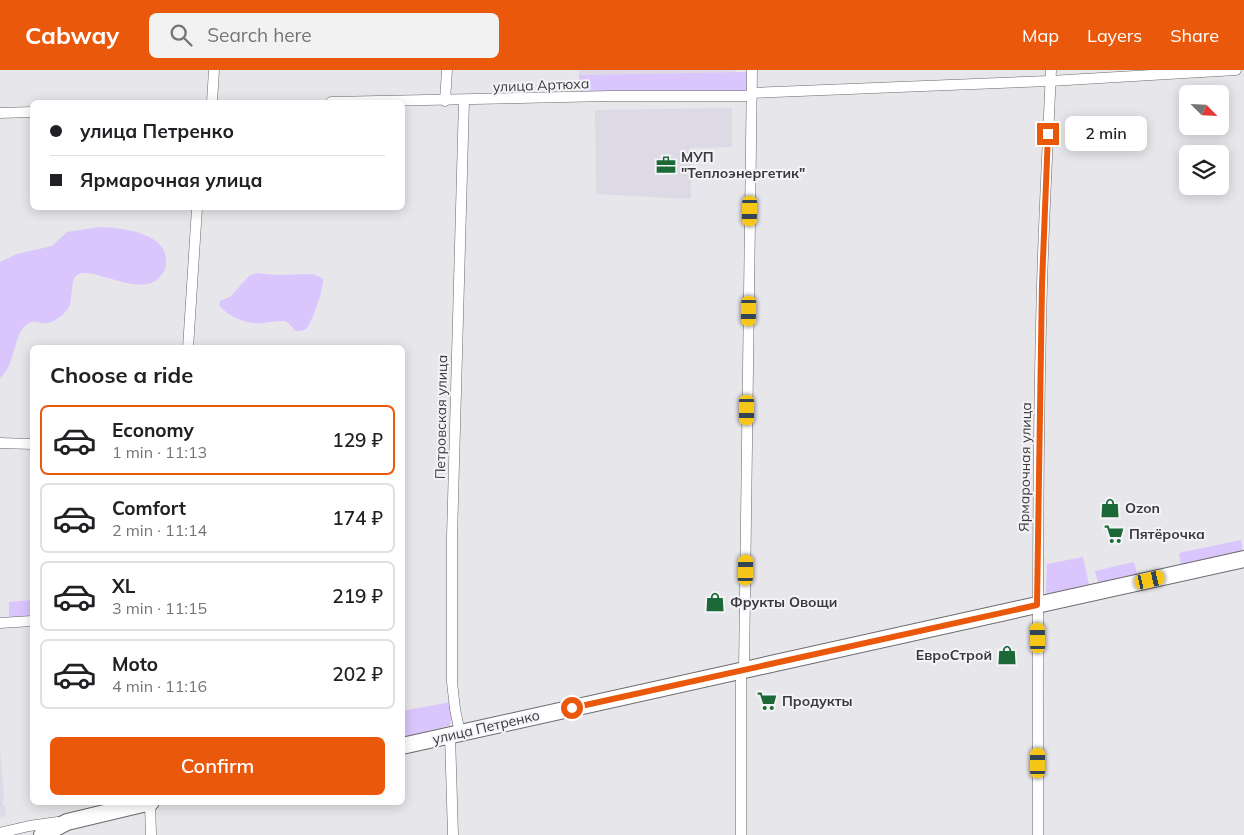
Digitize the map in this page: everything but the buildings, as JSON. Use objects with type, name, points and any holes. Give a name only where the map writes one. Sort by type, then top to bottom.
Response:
[{"type":"main road","name":"улица Петренко","points":[[405,745],[1244,559]]},
{"type":"main road","points":[[42,835],[67,822],[142,805]]},
{"type":"street","points":[[212,100],[214,70]]},
{"type":"street","points":[[445,101],[446,70]]},
{"type":"street","points":[[741,835],[752,70]]},
{"type":"street","name":"Ярмарочная улица","points":[[1038,835],[1037,605],[1042,284],[1051,70]]},
{"type":"street","name":"улица Артюха","points":[[405,101],[751,94],[1050,81],[1236,70]]},
{"type":"street","name":"Петровская улица","points":[[453,835],[455,709],[452,682],[452,536],[464,100]]},
{"type":"street","points":[[0,112],[30,112]]},
{"type":"street","points":[[188,345],[197,210]]},
{"type":"street","points":[[0,443],[30,444]]},
{"type":"street","points":[[0,623],[30,621]]},
{"type":"street","points":[[151,805],[151,835]]},
{"type":"street","points":[[0,832],[29,826],[67,822]]},
{"type":"shaded area","points":[[579,70],[735,70],[735,73],[579,75]]},
{"type":"shaded area","points":[[749,72],[748,91],[579,92],[579,75]]},
{"type":"shaded area","points":[[732,108],[732,147],[690,148],[691,199],[596,194],[595,110]]},
{"type":"shaded area","points":[[100,227],[140,233],[158,243],[164,250],[166,259],[162,274],[158,279],[149,284],[138,285],[93,274],[84,273],[77,275],[73,281],[70,304],[67,310],[51,322],[32,322],[26,325],[19,336],[9,366],[0,378],[0,262],[17,254],[52,246],[67,232]]},
{"type":"shaded area","points":[[256,273],[277,275],[312,274],[323,279],[318,304],[307,328],[296,331],[284,321],[251,323],[233,316],[219,305],[220,301],[230,297],[249,276]]},
{"type":"shaded area","points":[[1241,540],[1243,551],[1181,565],[1179,553]]},
{"type":"shaded area","points":[[1083,557],[1089,585],[1046,595],[1047,564]]},
{"type":"shaded area","points":[[1134,562],[1137,574],[1098,583],[1095,571]]},
{"type":"shaded area","points":[[30,600],[30,617],[9,618],[9,602]]},
{"type":"shaded area","points":[[451,702],[452,719],[449,726],[405,737],[405,710]]},
{"type":"shaded area","points":[[0,747],[3,806],[5,806],[6,816],[0,817]]},
{"type":"place","name":"МУП \"Теплоэнергетик\"","points":[[666,165]]},
{"type":"place","name":"Ozon","points":[[1110,508]]},
{"type":"place","name":"Пятёрочка","points":[[1114,534]]},
{"type":"place","name":"Фрукты Овощи","points":[[715,602]]},
{"type":"place","name":"ЕвроСтрой","points":[[1007,655]]},
{"type":"place","name":"Продукты","points":[[767,701]]},
{"type":"route","points":[[572,708],[1037,605],[1042,284],[1048,134]]}]
